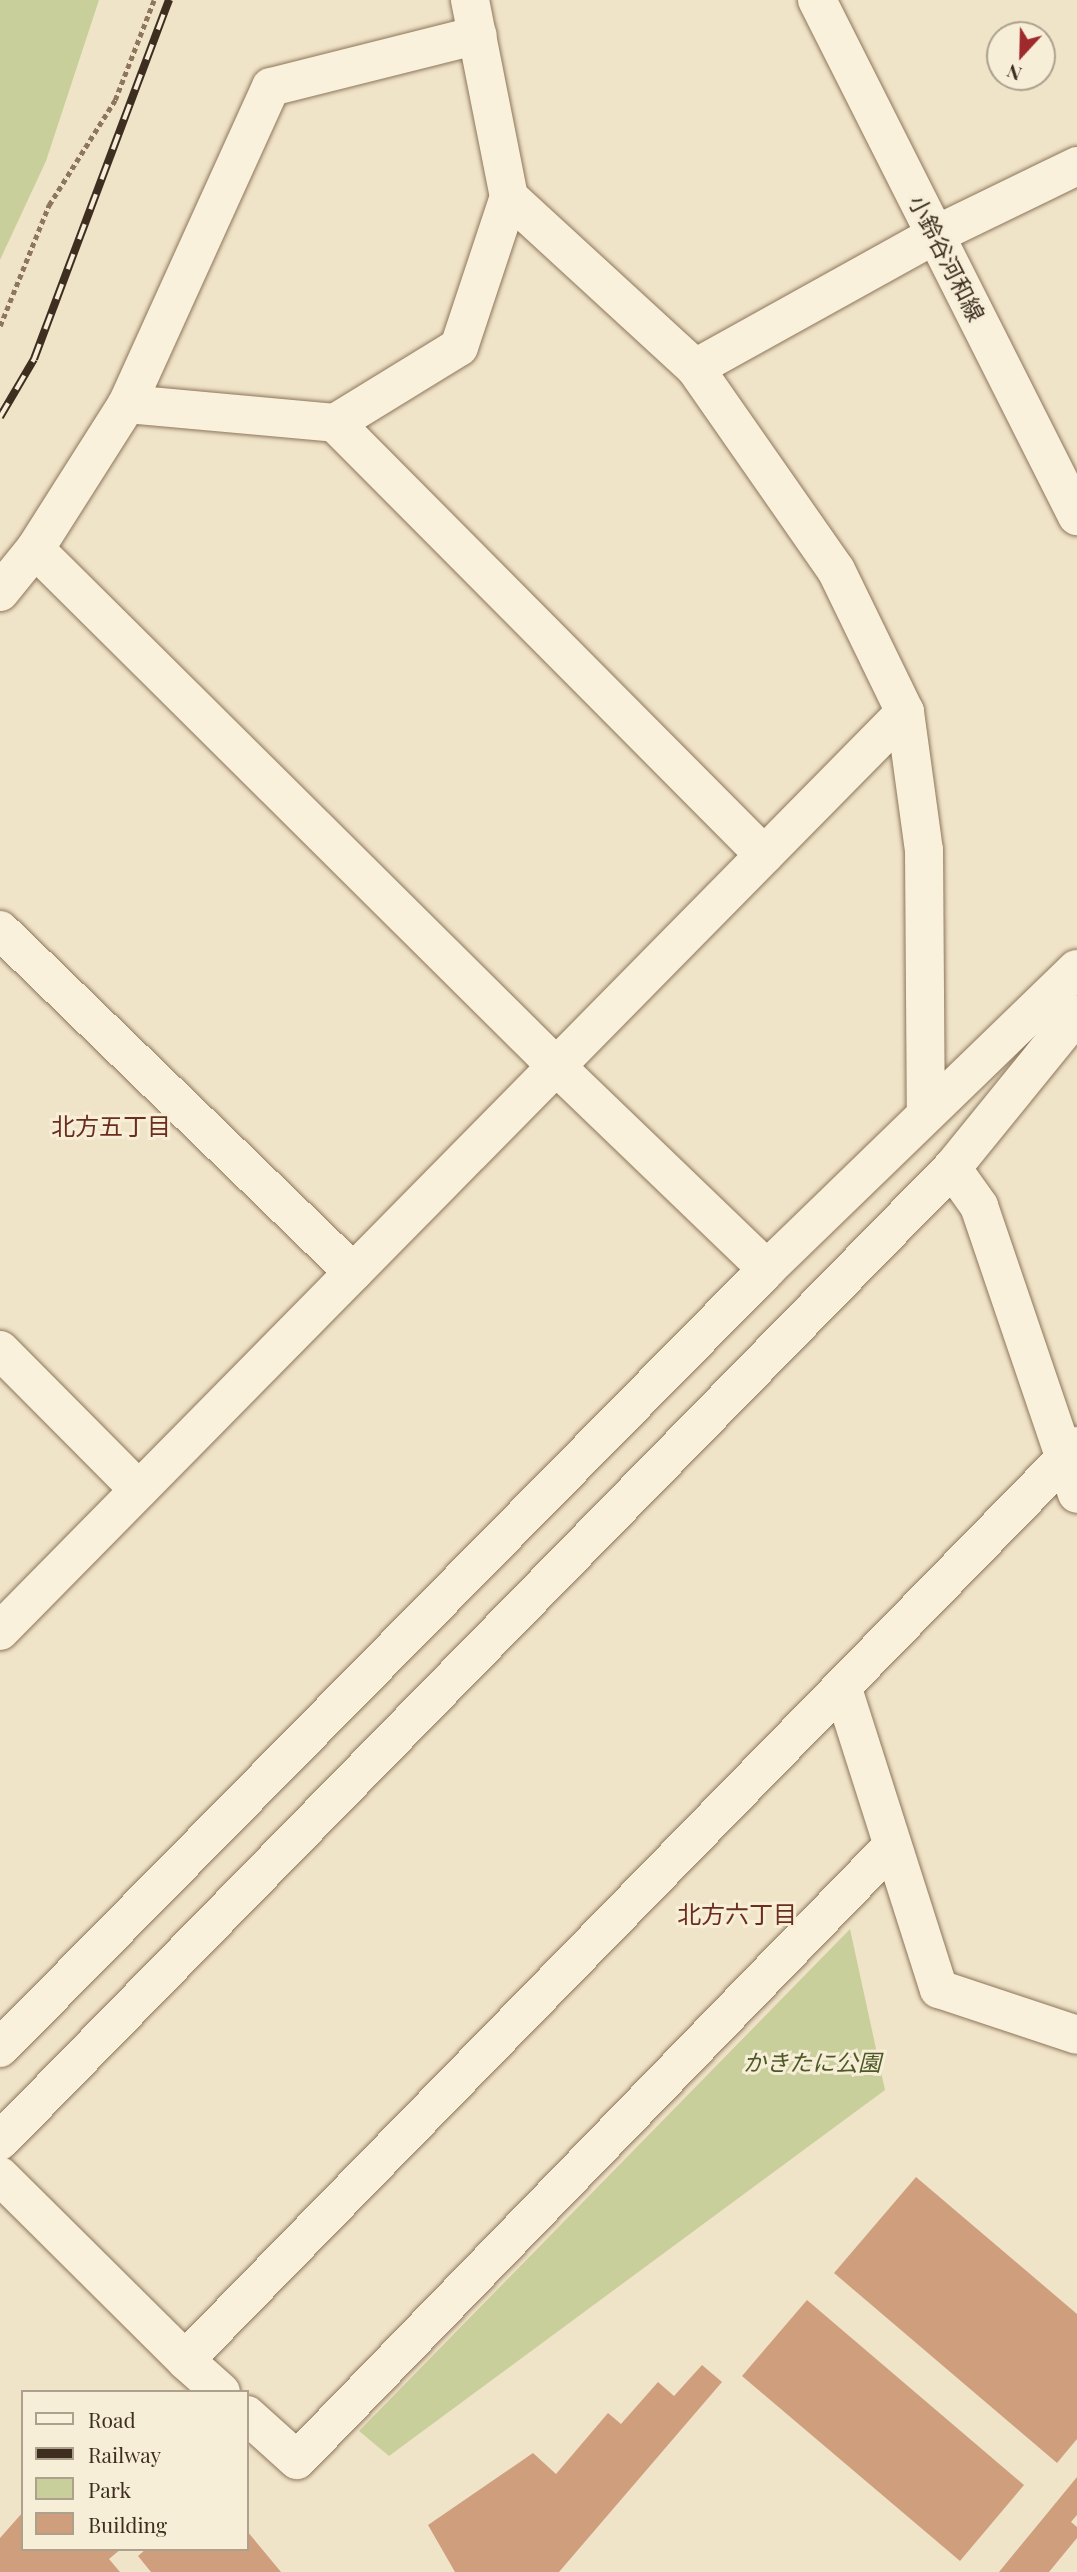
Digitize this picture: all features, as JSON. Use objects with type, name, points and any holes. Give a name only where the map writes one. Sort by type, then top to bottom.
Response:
[{"type":"street","name":"小鈴谷河和線","points":[[817,0],[1077,516]]},
{"type":"street","points":[[0,592],[35,549],[127,404],[271,86],[474,18],[509,197],[460,347],[335,423],[127,404]]},
{"type":"street","points":[[695,368],[935,235],[1077,166]]},
{"type":"street","points":[[509,197],[695,368],[836,570],[905,712],[924,850],[926,1112]]},
{"type":"street","points":[[335,423],[764,855]]},
{"type":"street","points":[[35,549],[556,1066],[766,1269]]},
{"type":"street","points":[[0,1631],[905,712]]},
{"type":"street","points":[[0,930],[354,1272]]},
{"type":"street","points":[[0,2048],[766,1269],[926,1112],[1077,970]]},
{"type":"street","points":[[0,2141],[952,1168],[1077,1014]]},
{"type":"street","points":[[952,1168],[979,1206],[1071,1452],[1077,1494]]},
{"type":"street","points":[[0,1350],[139,1490]]},
{"type":"street","points":[[185,2360],[843,1689],[1071,1452]]},
{"type":"street","points":[[843,1689],[939,1989],[1077,2035]]},
{"type":"street","points":[[248,2416],[297,2460],[892,1846]]},
{"type":"street","points":[[0,2176],[185,2360],[219,2390]]},
{"type":"path","points":[[0,326],[49,205],[115,100],[154,0]]},
{"type":"green space","points":[[0,0],[99,0],[46,161],[0,260]]},
{"type":"green space","name":"かきたに公園","points":[[850,1929],[885,2090],[389,2456],[359,2431]]},
{"type":"building","points":[[916,2177],[1077,2314],[1077,2439],[1057,2463],[834,2273]]},
{"type":"building","points":[[807,2300],[1024,2485],[960,2561],[742,2376]]},
{"type":"building","points":[[702,2365],[722,2382],[559,2572],[455,2572],[428,2525],[533,2453],[556,2474],[608,2413],[621,2424],[658,2382],[674,2396]]},
{"type":"building","points":[[1077,2477],[1077,2515],[1071,2522],[1077,2527],[1077,2538],[1049,2572],[999,2572]]},
{"type":"building","points":[[21,2514],[21,2551],[119,2551],[109,2559],[120,2572],[0,2572],[0,2538]]},
{"type":"building","points":[[248,2532],[281,2572],[151,2572],[138,2556],[144,2551],[248,2551]]},
{"type":"railway","points":[[0,417],[34,359],[169,0]]},
{"type":"district","name":"北方五丁目","points":[[111,1126]]},
{"type":"district","name":"北方六丁目","points":[[737,1914]]}]
